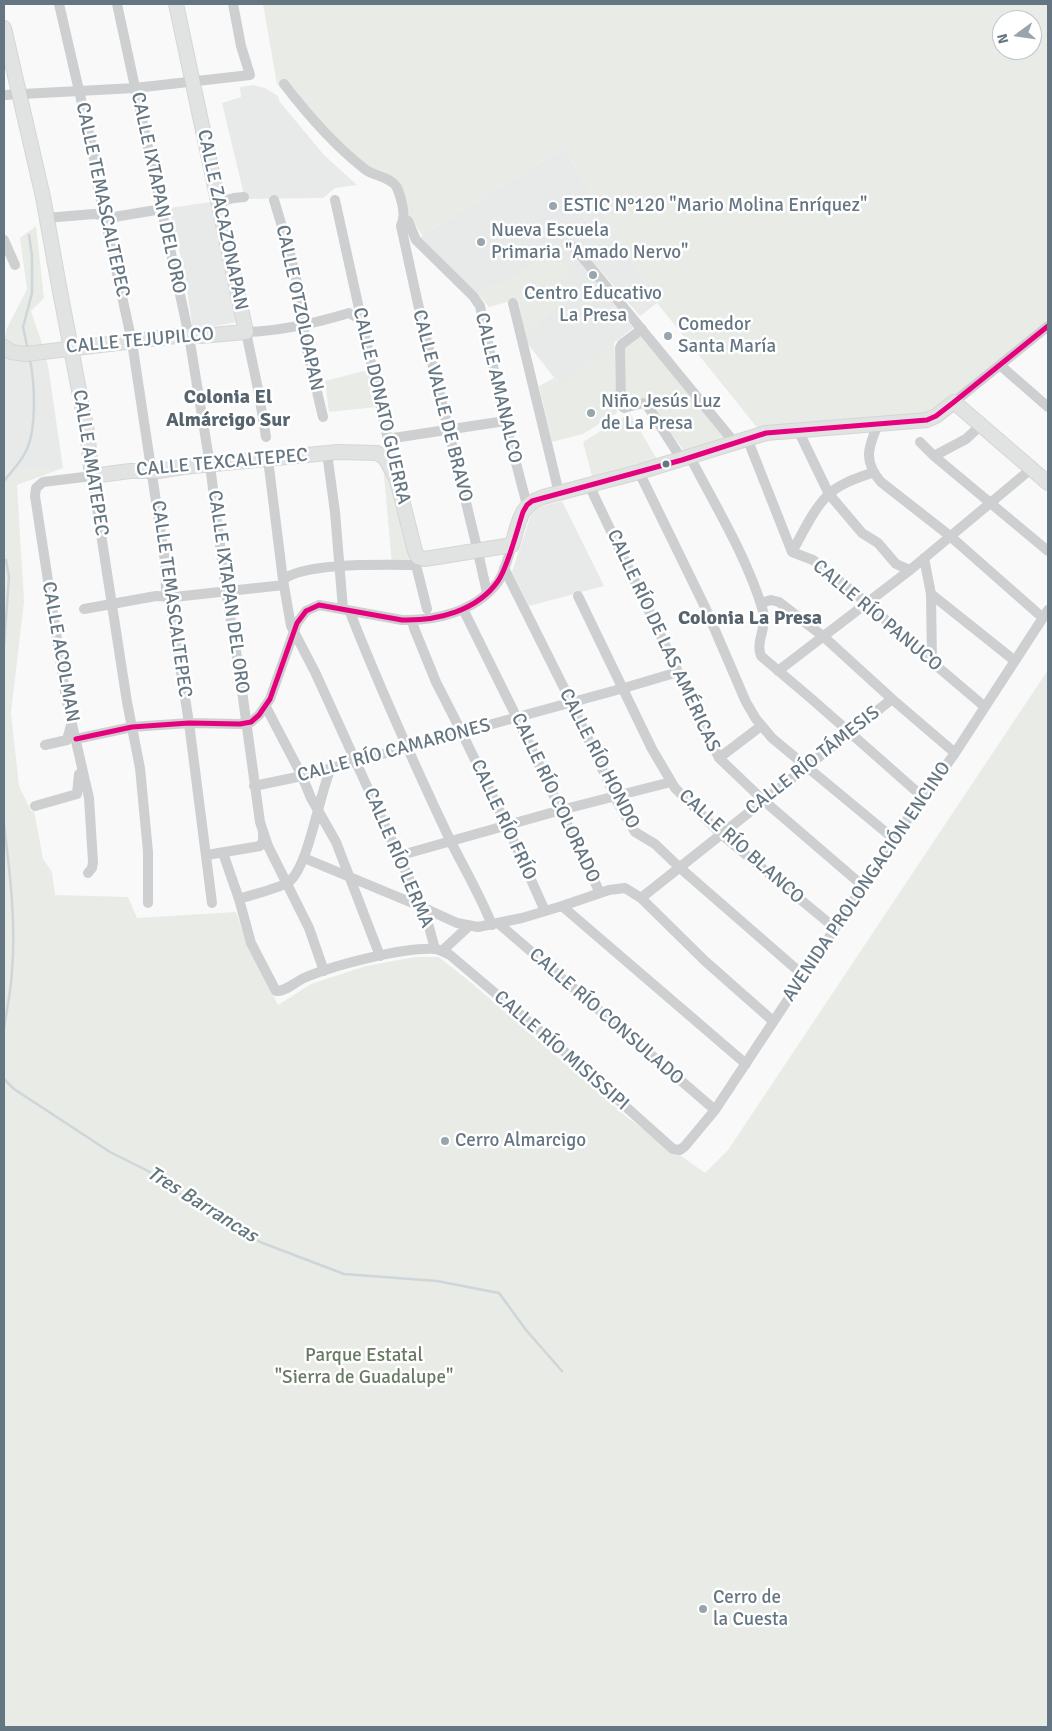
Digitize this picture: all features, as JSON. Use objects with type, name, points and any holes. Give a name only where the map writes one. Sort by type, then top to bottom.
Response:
[{"type":"street","name":"CALLE TEMASCALTEPEC","points":[[60,4],[132,342],[165,561],[166,589],[169,597],[189,723],[212,903]]},
{"type":"street","name":"CALLE IXTAPAN DEL ORO","points":[[117,4],[190,336],[210,465],[226,592],[247,723],[254,786],[263,830],[268,846],[310,928],[324,971]]},
{"type":"street","name":"CALLE ZACAZONAPAN","points":[[176,4],[258,389],[266,437]]},
{"type":"street","points":[[4,95],[135,88],[250,75],[233,4]]},
{"type":"street","name":"CALLE AMATEPEC","points":[[4,28],[42,189],[87,432],[111,603],[140,768],[146,815],[148,903]]},
{"type":"street","name":"CALLE AMANALCO","points":[[284,84],[317,123],[367,171],[380,175],[395,185],[401,199],[404,219],[408,221],[416,240],[480,306],[525,508]]},
{"type":"street","points":[[218,202],[244,197]]},
{"type":"street","name":"CALLE OTZOLOAPAN","points":[[274,200],[290,253],[302,304],[305,341],[323,417]]},
{"type":"street","name":"CALLE DONATO GUERRA","points":[[335,200],[387,439],[418,562],[427,609]]},
{"type":"street","points":[[46,218],[94,214],[114,217],[162,209]]},
{"type":"street","name":"CALLE VALLE DE BRAVO","points":[[404,219],[401,226],[406,250],[487,593]]},
{"type":"street","points":[[4,240],[15,265]]},
{"type":"street","name":"CALLE RÍO PANUCO","points":[[574,247],[642,329],[740,440],[792,552],[813,560],[868,603],[932,662],[985,707]]},
{"type":"street","points":[[513,303],[559,493]]},
{"type":"street","name":"CALLE TEJUPILCO","points":[[5,348],[18,354],[26,354],[71,347],[267,331],[348,314],[361,317]]},
{"type":"street","points":[[642,329],[622,344],[620,348],[621,406],[624,408],[643,403],[646,404],[686,458],[743,560],[761,603],[765,620],[760,645],[761,656],[924,798]]},
{"type":"street","points":[[76,740],[132,727],[189,723],[247,723],[255,719],[266,707],[274,692],[299,618],[309,609],[323,605],[412,620],[463,610],[487,593],[498,581],[525,508],[538,498],[638,472],[766,433],[928,420],[936,416],[1047,331]]},
{"type":"street","points":[[1001,366],[1048,407]]},
{"type":"street","points":[[954,402],[1048,483]]},
{"type":"street","points":[[387,439],[505,421]]},
{"type":"street","points":[[878,424],[868,448],[874,472],[881,482],[1046,614]]},
{"type":"street","points":[[934,456],[966,439],[981,425]]},
{"type":"street","points":[[798,430],[829,494],[862,533],[878,543],[896,564],[910,570]]},
{"type":"street","points":[[920,442],[1048,552]]},
{"type":"street","name":"CALLE TEXCALTEPEC","points":[[36,488],[43,482],[130,471],[152,472],[354,451],[377,453],[386,458],[397,480]]},
{"type":"street","name":"CALLE RÍO CONSULADO","points":[[327,453],[346,610],[451,841],[495,924],[715,1110]]},
{"type":"street","points":[[268,459],[283,583],[294,633]]},
{"type":"street","points":[[778,671],[910,570],[1031,469]]},
{"type":"street","points":[[638,472],[704,607],[746,702],[761,726],[772,738],[894,839]]},
{"type":"street","points":[[792,552],[814,513],[829,494],[852,480],[874,472]]},
{"type":"street","name":"CALLE RÍO DE LAS AMÉRICAS","points":[[589,485],[719,758],[763,800],[863,886]]},
{"type":"street","name":"CALLE ACOLMAN","points":[[36,488],[35,496],[66,698],[82,766],[90,812],[93,862],[92,868],[88,873]]},
{"type":"street","points":[[84,609],[156,596],[169,597],[226,592],[283,583],[292,575],[324,567],[418,562],[512,545]]},
{"type":"street","points":[[924,558],[931,594],[932,662]]},
{"type":"street","name":"CALLE RÍO HONDO","points":[[504,568],[571,702],[615,796],[635,832],[655,844],[803,975]]},
{"type":"street","points":[[931,594],[1015,661]]},
{"type":"street","name":"CALLE RÍO BLANCO","points":[[578,596],[652,749],[675,788],[722,834],[835,928]]},
{"type":"street","points":[[761,603],[771,600],[779,602],[824,636],[892,699],[955,753]]},
{"type":"street","name":"CALLE RÍO COLORADO","points":[[463,610],[517,718],[600,893],[620,888],[641,898],[705,960],[773,1021]]},
{"type":"street","name":"AVENIDA PROLONGACIÓN ENCINO","points":[[680,1150],[715,1110],[803,975],[894,839],[955,753],[1046,614]]},
{"type":"street","name":"CALLE RÍO FRÍO","points":[[412,620],[436,682],[507,826],[544,911]]},
{"type":"street","name":"CALLE RÍO LERMA","points":[[294,633],[315,672],[422,907],[439,950]]},
{"type":"street","name":"CALLE RÍO CAMARONES","points":[[254,786],[302,776],[462,733],[678,672]]},
{"type":"street","name":"CALLE RÍO TÁMESIS","points":[[641,898],[892,699]]},
{"type":"street","points":[[266,707],[302,776],[317,810],[336,842],[380,956]]},
{"type":"street","points":[[45,745],[67,740],[71,722]]},
{"type":"street","points":[[719,758],[761,726]]},
{"type":"street","points":[[35,806],[78,794],[79,774],[82,766]]},
{"type":"street","points":[[239,898],[287,883],[295,875],[304,858],[331,768]]},
{"type":"street","points":[[398,856],[561,810],[671,782]]},
{"type":"street","points":[[207,855],[260,846],[263,841],[263,830]]},
{"type":"street","points":[[223,853],[239,898],[250,943],[277,992],[281,992],[303,978],[380,956],[439,950],[469,926]]},
{"type":"street","points":[[304,858],[440,916],[469,926],[495,924],[562,906],[600,893]]},
{"type":"street","points":[[562,906],[746,1064]]},
{"type":"street","name":"CALLE RÍO MISISSIPI","points":[[439,950],[450,956],[560,1047],[673,1149],[680,1150]]},
{"type":"shaded area","points":[[253,85],[265,88],[278,96],[279,101],[324,155],[357,185],[335,188],[323,198],[245,199],[222,103],[241,97],[240,87]]},
{"type":"shaded area","points":[[564,148],[657,303],[640,316],[575,241],[568,245],[633,328],[560,385],[527,343],[525,333],[568,296],[544,258],[512,279],[477,293],[420,239],[422,235]]},
{"type":"shaded area","points":[[211,202],[242,321],[193,330],[184,270],[169,208]]},
{"type":"shaded area","points":[[4,348],[45,352],[63,468],[4,468]]},
{"type":"shaded area","points":[[562,501],[604,586],[529,606],[512,572],[532,512],[539,507]]},
{"type":"green space","points":[[263,4],[1048,4],[1048,319],[932,414],[759,430],[657,303],[564,148],[422,235],[403,206],[397,185],[373,172],[361,173],[277,84]]},
{"type":"green space","points":[[36,226],[44,298],[31,311],[45,352],[20,351],[4,341],[7,328],[27,289],[20,238]]},
{"type":"green space","points":[[544,258],[563,259],[573,272],[559,283],[568,296],[525,333],[518,299],[489,307],[477,293],[512,279]]},
{"type":"green space","points":[[643,332],[726,437],[684,451],[648,401],[624,407],[624,348]]},
{"type":"green space","points":[[614,342],[617,413],[583,434],[552,442],[539,386],[554,378],[560,384]]},
{"type":"green space","points":[[371,369],[376,407],[329,412],[325,381]]},
{"type":"green space","points":[[630,413],[659,463],[593,480],[583,442]]},
{"type":"green space","points":[[383,465],[398,487],[420,567],[392,564]]},
{"type":"green space","name":"Parque Estatal \"Sierra de Guadalupe\"","points":[[4,468],[63,468],[17,485],[24,601],[11,713],[19,786],[31,811],[34,811],[43,859],[52,872],[55,895],[128,897],[137,918],[236,912],[244,935],[278,1005],[311,984],[366,966],[415,957],[439,957],[628,1118],[705,1173],[728,1150],[1048,670],[1048,1727],[4,1727]]},
{"type":"waterway","name":"Tres Barrancas","points":[[27,346],[23,327],[32,293],[32,256],[29,235]]},
{"type":"waterway","name":"Tres Barrancas","points":[[4,481],[23,457],[32,433],[34,394],[30,360]]},
{"type":"waterway","name":"Tres Barrancas","points":[[4,645],[9,577],[6,560]]},
{"type":"waterway","name":"Tres Barrancas","points":[[4,825],[13,916],[11,978],[4,1028]]},
{"type":"waterway","name":"Tres Barrancas","points":[[4,1079],[14,1089],[110,1152],[148,1171],[202,1210],[260,1242],[344,1274],[437,1281],[499,1293],[526,1330],[562,1371]]},
{"type":"transit line","points":[[76,739],[132,727],[189,723],[240,724],[251,722],[259,715],[270,699],[297,623],[306,611],[319,605],[402,620],[429,619],[455,612],[479,600],[498,581],[509,558],[523,512],[532,501],[682,460],[766,433],[927,420],[936,416],[1048,326]]},
{"type":"place","name":"ESTIC N°120 \"Mario Molina Enríquez\"","points":[[553,206]]},
{"type":"place","name":"Nueva Escuela Primaria \"Amado Nervo\"","points":[[481,242]]},
{"type":"place","name":"Centro Educativo La Presa","points":[[593,275]]},
{"type":"place","name":"Comedor Santa María","points":[[668,336]]},
{"type":"place","name":"Niño Jesús Luz de La Presa","points":[[591,413]]},
{"type":"place","name":"Cerro Almarcigo","points":[[445,1141]]},
{"type":"place","name":"Cerro de la Cuesta","points":[[703,1609]]},
{"type":"district","name":"Colonia El Almárcigo Sur","points":[[228,410]]},
{"type":"district","name":"Colonia La Presa","points":[[750,619]]}]
